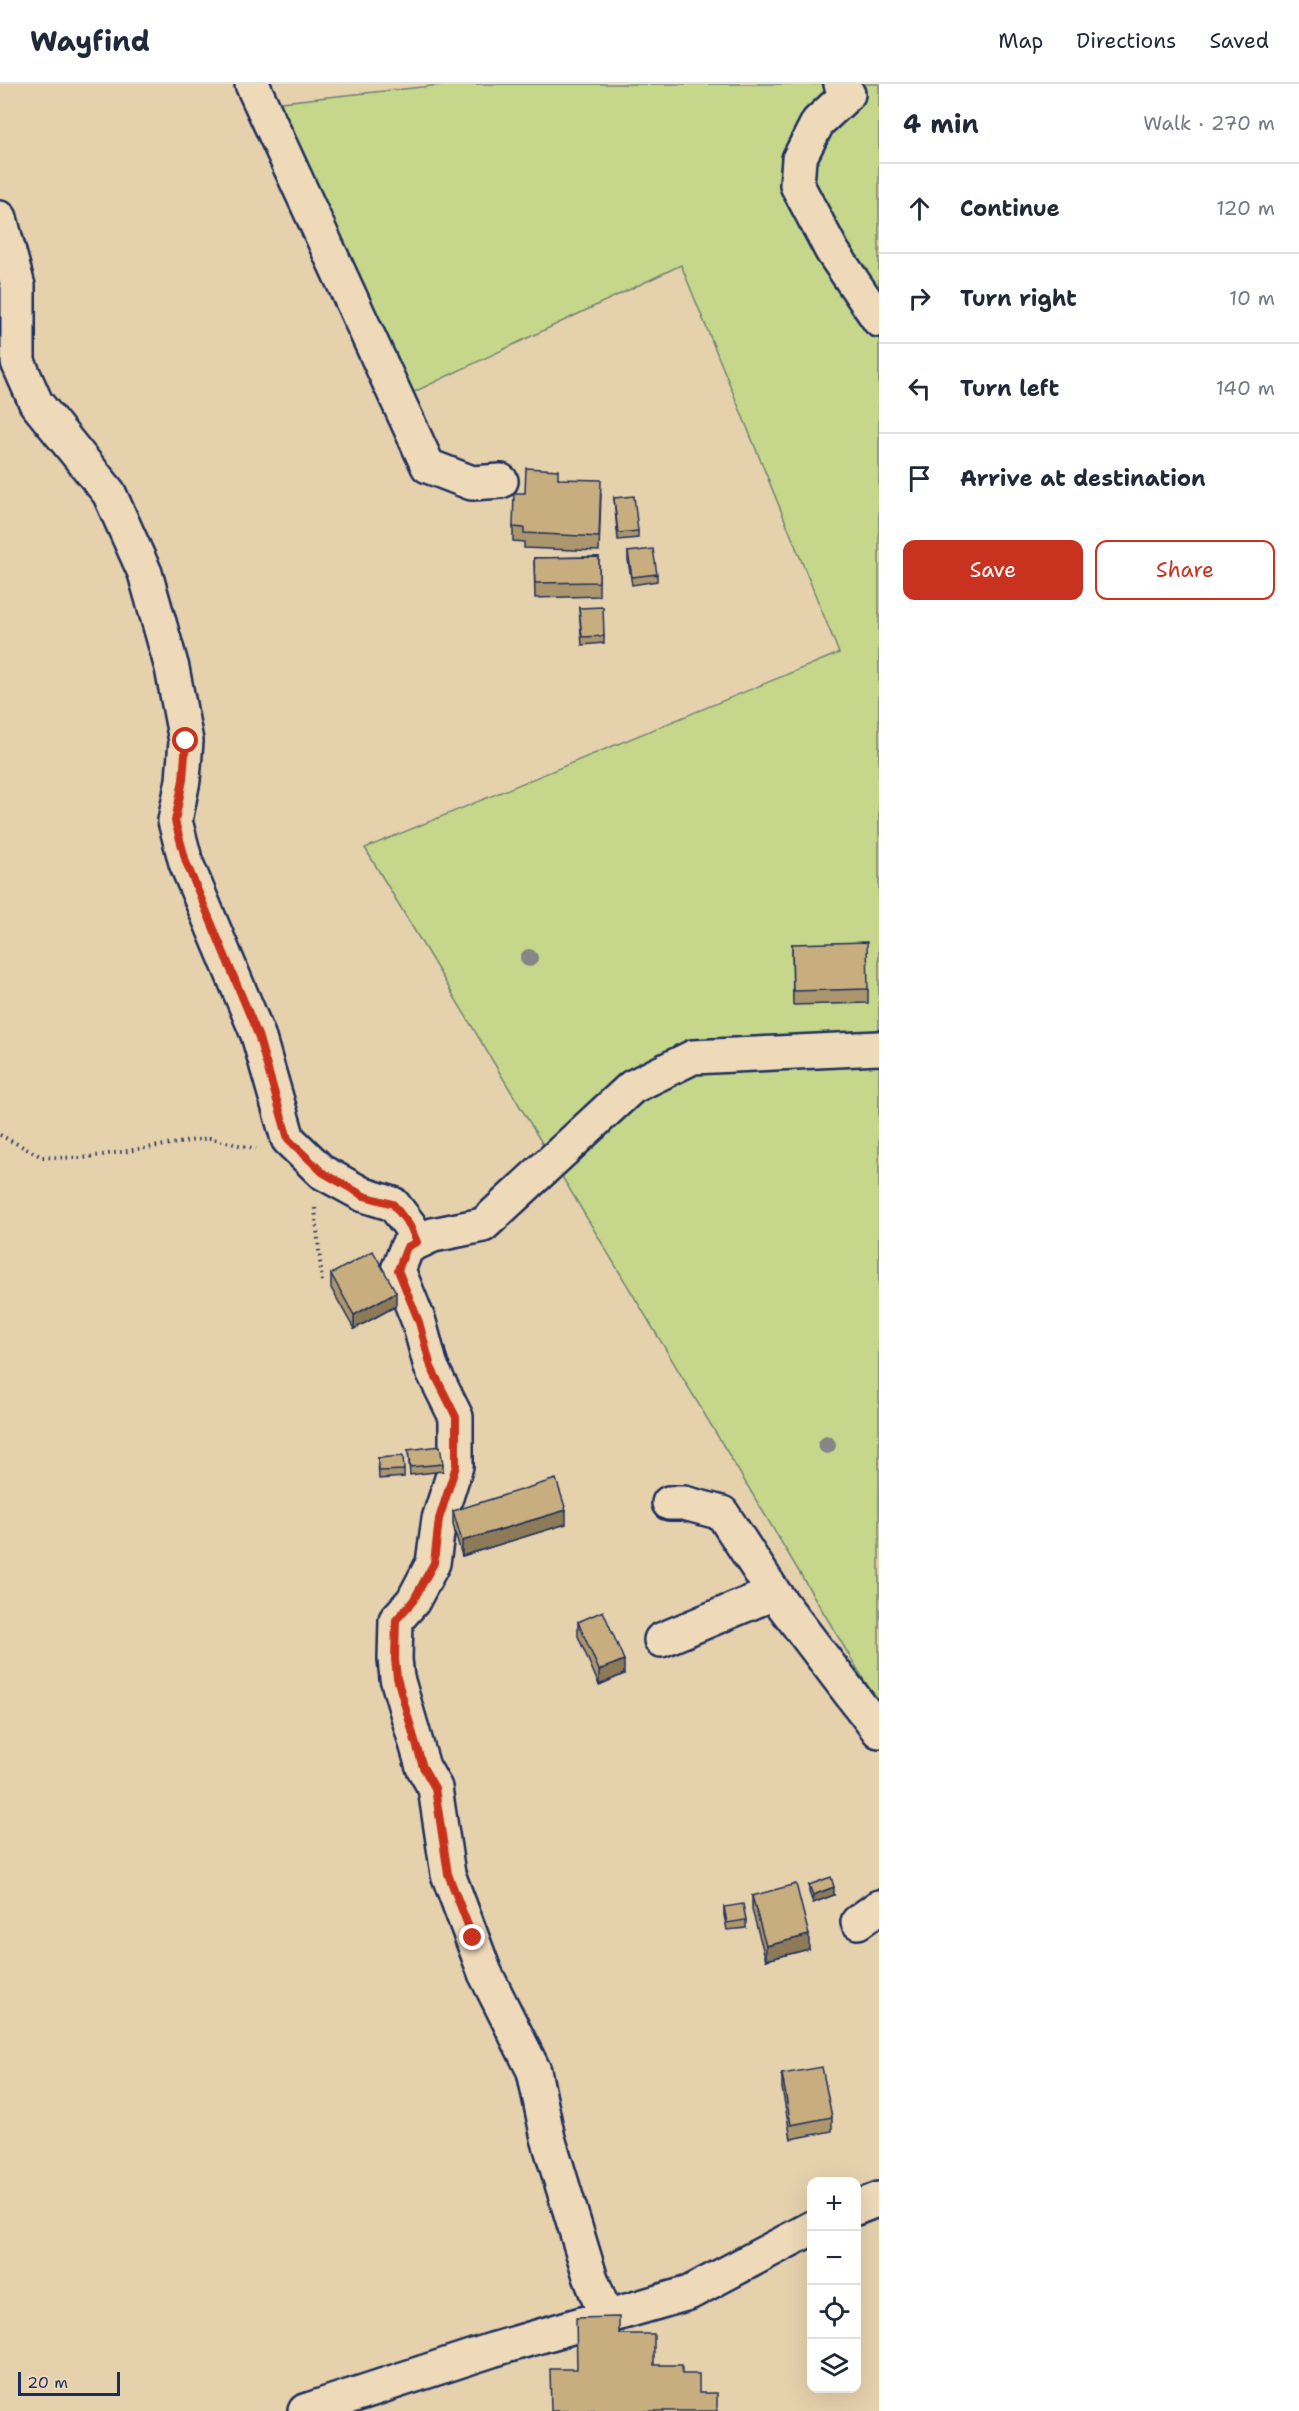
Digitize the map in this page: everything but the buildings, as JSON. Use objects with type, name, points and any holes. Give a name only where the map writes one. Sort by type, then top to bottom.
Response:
[{"type":"street","points":[[252,84],[428,466],[472,483],[501,482]]},
{"type":"street","points":[[841,84],[848,94],[818,122],[799,159],[797,185],[832,251],[879,320]]},
{"type":"street","points":[[0,218],[18,286],[18,362],[36,403],[109,493],[145,573],[172,668],[186,741],[183,780],[175,821],[186,862],[258,1035],[288,1139],[322,1172],[364,1196],[393,1204],[410,1226],[417,1242]]},
{"type":"street","points":[[606,2317],[590,2276],[548,2138],[534,2071],[485,1973],[448,1874],[435,1788],[423,1767],[397,1678],[396,1620],[413,1601],[434,1563],[439,1519],[456,1466],[456,1417],[431,1367],[419,1322],[398,1270],[407,1247],[434,1235],[483,1225],[632,1087],[693,1057],[879,1048]]},
{"type":"street","points":[[669,1503],[684,1503],[723,1513],[774,1593],[879,1731]]},
{"type":"street","points":[[662,1641],[774,1593]]},
{"type":"street","points":[[861,2206],[879,2199]]},
{"type":"street","points":[[305,2411],[492,2350],[689,2293],[807,2231]]},
{"type":"path","points":[[0,1135],[42,1157],[83,1158],[209,1138],[312,1163],[322,1282]]},
{"type":"green space","points":[[450,84],[879,84],[879,1705],[365,848],[839,653],[681,265],[414,392],[263,104]]},
{"type":"route","points":[[186,741],[183,780],[175,821],[186,862],[258,1035],[288,1139],[322,1172],[364,1196],[393,1204],[410,1226],[417,1242],[407,1247],[398,1270],[419,1322],[431,1367],[456,1417],[456,1466],[439,1519],[434,1563],[413,1601],[396,1620],[395,1659],[397,1678],[423,1767],[435,1788],[448,1874],[473,1938]]}]
